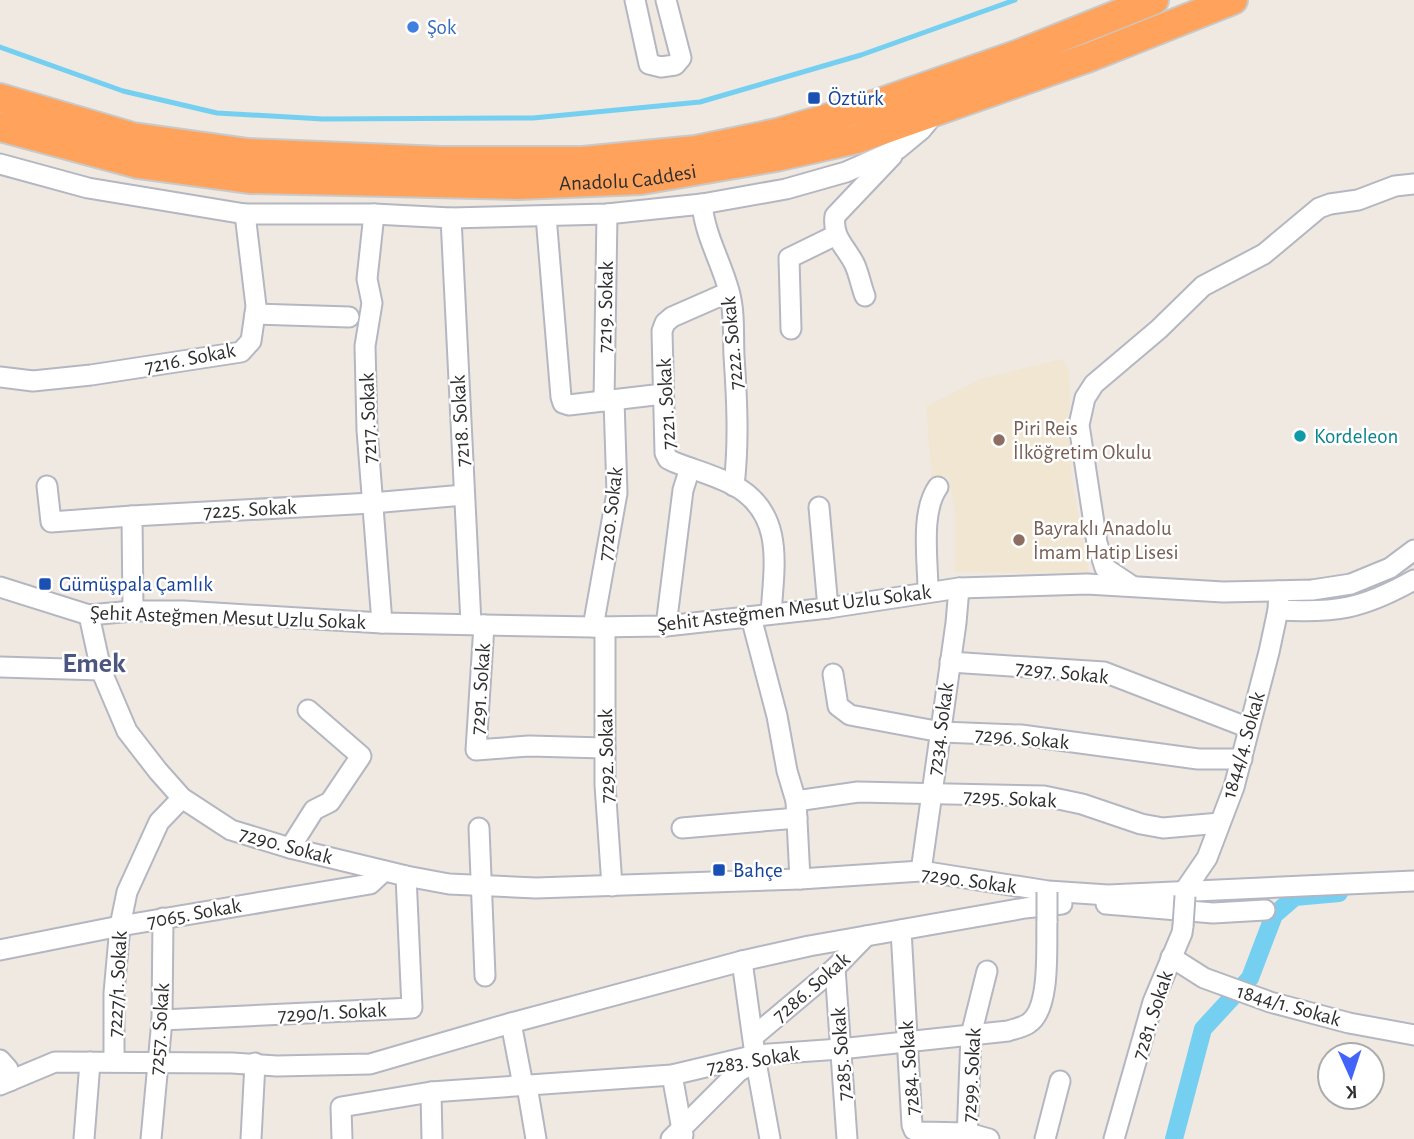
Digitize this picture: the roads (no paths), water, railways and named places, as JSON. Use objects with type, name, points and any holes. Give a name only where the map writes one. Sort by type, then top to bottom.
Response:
[{"type":"highway","name":"Anadolu Caddesi","points":[[0,98],[133,137],[248,152],[441,161],[583,161],[696,150],[777,133],[876,104],[1019,54],[1154,0]]},
{"type":"highway","name":"Anadolu Caddesi","points":[[0,127],[138,164],[249,179],[519,185],[640,180],[763,159],[857,139],[1090,57],[1233,0]]},
{"type":"street","points":[[635,0],[649,64],[660,67],[675,65],[681,58],[666,0]]},
{"type":"street","points":[[865,296],[855,265],[836,235],[835,216],[937,111]]},
{"type":"street","points":[[0,164],[88,188],[246,214],[374,214],[451,218],[607,214],[702,204],[786,189],[846,172],[898,149]]},
{"type":"street","points":[[1132,586],[1105,568],[1097,543],[1079,425],[1085,398],[1094,384],[1159,329],[1203,286],[1265,254],[1319,208],[1358,200],[1395,186],[1414,184]]},
{"type":"street","name":"7222. Sokak","points":[[702,204],[710,241],[729,292],[737,415],[738,456],[734,486]]},
{"type":"street","name":"7216. Sokak","points":[[0,377],[33,381],[91,375],[241,352],[251,341],[255,314],[253,263],[246,214]]},
{"type":"street","name":"7217. Sokak","points":[[374,214],[367,279],[372,303],[366,346],[367,430],[382,623]]},
{"type":"street","name":"7219. Sokak","points":[[607,214],[609,400]]},
{"type":"street","points":[[546,216],[561,397],[564,403],[569,405],[663,394]]},
{"type":"street","name":"7218. Sokak","points":[[451,218],[464,495],[478,625]]},
{"type":"street","points":[[791,329],[789,258],[836,235]]},
{"type":"street","name":"7221. Sokak","points":[[666,626],[683,490],[690,468],[668,459],[665,453],[662,331],[665,323],[672,317],[729,292]]},
{"type":"street","points":[[255,314],[349,317]]},
{"type":"street","name":"7720. Sokak","points":[[599,627],[617,493],[609,400]]},
{"type":"street","points":[[690,468],[734,486],[761,507],[774,542],[771,614]]},
{"type":"street","name":"7225. Sokak","points":[[47,486],[51,522],[464,495]]},
{"type":"street","points":[[929,591],[928,516],[930,498],[938,487]]},
{"type":"street","points":[[819,506],[828,608]]},
{"type":"street","points":[[132,516],[133,611]]},
{"type":"street","name":"Şehit Asteğmen Mesut Uzlu Sokak","points":[[0,587],[89,615],[133,611],[183,611],[382,623],[666,626],[828,608],[959,588],[1087,584],[1223,592],[1279,601],[1312,590],[1351,584],[1390,568],[1414,550]]},
{"type":"street","points":[[1279,601],[1314,612],[1347,609],[1382,598],[1414,580]]},
{"type":"street","name":"7234. Sokak","points":[[921,871],[957,623],[959,588]]},
{"type":"street","name":"1844/4. Sokak","points":[[1185,893],[1207,858],[1242,759],[1279,601]]},
{"type":"street","name":"7290. Sokak","points":[[89,615],[101,670],[127,731],[182,798],[231,830],[290,848],[406,876],[449,884],[536,888],[921,871],[1048,892],[1108,895],[1414,881]]},
{"type":"street","points":[[751,617],[777,716],[797,809],[800,878]]},
{"type":"street","name":"7291. Sokak","points":[[478,625],[476,750],[529,746],[605,748]]},
{"type":"street","name":"7292. Sokak","points":[[599,627],[612,886]]},
{"type":"street","name":"7297. Sokak","points":[[950,662],[1104,672],[1249,728]]},
{"type":"street","points":[[0,667],[101,670]]},
{"type":"street","name":"7296. Sokak","points":[[833,674],[838,706],[850,715],[942,732],[1021,735],[1198,759],[1242,759]]},
{"type":"street","points":[[290,848],[314,810],[330,802],[361,756],[308,710]]},
{"type":"street","name":"7295. Sokak","points":[[682,828],[797,809],[858,792],[1044,796],[1082,804],[1141,824],[1163,828],[1220,823]]},
{"type":"street","name":"7227/1. Sokak","points":[[114,1062],[114,993],[120,926],[127,892],[159,822],[182,798]]},
{"type":"street","points":[[479,828],[485,976]]},
{"type":"street","name":"7065. Sokak","points":[[0,950],[163,918],[370,884],[384,871]]},
{"type":"street","name":"7290/1. Sokak","points":[[162,1020],[412,1008],[406,876]]},
{"type":"street","name":"7283. Sokak","points":[[342,1139],[341,1107],[431,1092],[672,1074],[755,1051],[840,1049],[971,1035],[1029,1024],[1038,1013],[1044,996],[1048,892]]},
{"type":"street","name":"7281. Sokak","points":[[1114,1139],[1153,1002],[1182,933],[1185,893]]},
{"type":"street","points":[[5,1083],[55,1062],[370,1065],[511,1023],[742,961],[1025,908],[1083,902],[1213,914],[1265,910]]},
{"type":"street","name":"7257. Sokak","points":[[151,1139],[162,1020],[163,918]]},
{"type":"street","name":"7284. Sokak","points":[[901,930],[914,1130],[989,1139]]},
{"type":"street","name":"7286. Sokak","points":[[679,1135],[755,1051],[866,936]]},
{"type":"street","name":"1844/1. Sokak","points":[[1171,957],[1203,978],[1270,1002],[1349,1023],[1414,1035]]},
{"type":"street","name":"7286. Sokak","points":[[742,961],[770,1139]]},
{"type":"street","name":"7285. Sokak","points":[[835,968],[847,1139]]},
{"type":"street","name":"7299. Sokak","points":[[967,1136],[971,1035],[987,971]]},
{"type":"street","points":[[511,1023],[523,1080],[527,1086],[536,1139]]},
{"type":"street","points":[[0,1060],[8,1069],[5,1083]]},
{"type":"street","points":[[84,1139],[90,1062]]},
{"type":"street","points":[[251,1139],[254,1063]]},
{"type":"street","points":[[672,1074],[679,1135]]},
{"type":"street","points":[[1045,1139],[1060,1081]]},
{"type":"street","points":[[431,1092],[432,1139]]},
{"type":"waterway","points":[[0,47],[123,91],[217,113],[323,119],[533,118],[700,102],[861,55],[1015,0]]},
{"type":"waterway","points":[[1174,1139],[1203,1029],[1250,978],[1274,915],[1295,897],[1339,893]]},
{"type":"place","name":"Şok","points":[[413,27]]},
{"type":"place","name":"Öztürk","points":[[814,98]]},
{"type":"place","name":"Kordeleon","points":[[1300,436]]},
{"type":"place","name":"Piri Reis İlköğretim Okulu","points":[[999,440]]},
{"type":"place","name":"Bayraklı Anadolu İmam Hatip Lisesi","points":[[1019,540]]},
{"type":"place","name":"Gümüşpala Çamlık","points":[[45,584]]},
{"type":"place","name":"Bahçe","points":[[719,870]]},
{"type":"district","name":"Emek","points":[[94,662]]}]
